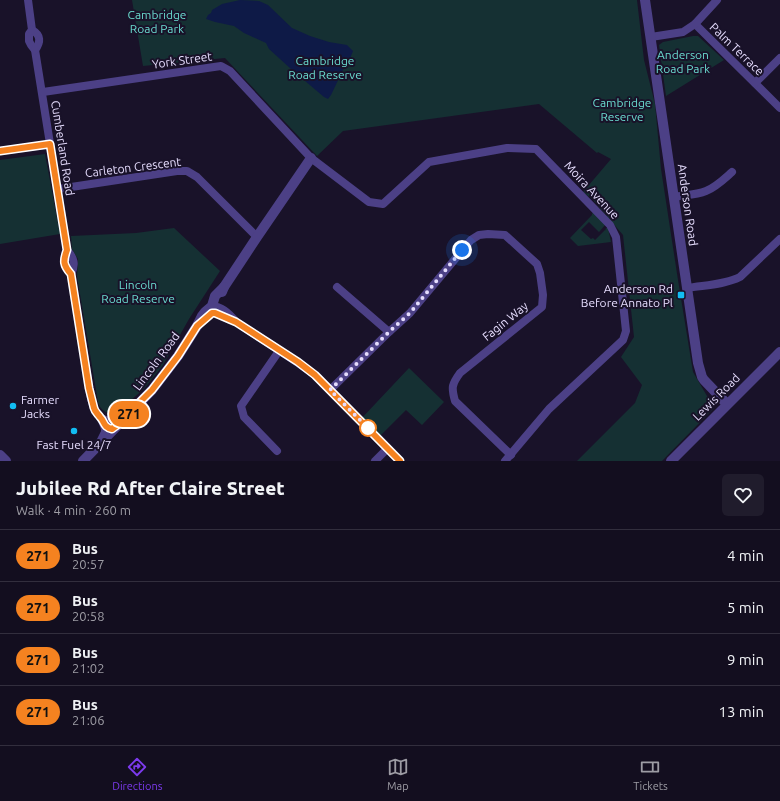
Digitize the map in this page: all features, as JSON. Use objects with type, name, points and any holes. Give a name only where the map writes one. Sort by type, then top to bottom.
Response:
[{"type":"street","name":"Cumberland Road","points":[[28,0],[32,30],[29,41],[35,50],[43,92],[67,250],[74,260],[71,274],[91,399],[95,411],[108,426]]},
{"type":"street","name":"Anderson Road","points":[[645,0],[698,358],[702,376],[727,404]]},
{"type":"street","points":[[651,37],[683,32],[695,24],[717,0]]},
{"type":"street","name":"Palm Terrace","points":[[695,24],[780,108]]},
{"type":"street","points":[[755,83],[780,58]]},
{"type":"street","name":"York Street","points":[[43,92],[221,66],[230,71],[311,158]]},
{"type":"street","points":[[0,151],[50,144]]},
{"type":"street","name":"Moira Avenue","points":[[311,158],[369,202],[383,204],[429,162],[507,148],[536,148],[610,225],[616,237],[626,331],[623,340],[549,408],[505,461]]},
{"type":"street","name":"Lincoln Road","points":[[84,461],[99,444],[108,426],[126,417],[152,390],[178,356],[205,312],[214,309],[215,296],[224,287],[311,158]]},
{"type":"street","name":"Carleton Crescent","points":[[58,189],[177,171],[187,171],[197,177],[257,237]]},
{"type":"street","points":[[674,197],[706,191],[716,186],[732,172]]},
{"type":"street","name":"Fagin Way","points":[[330,390],[410,313],[471,240],[479,235],[505,235],[537,264],[540,273],[543,295],[542,307],[460,373],[453,382],[453,393],[455,401],[511,454]]},
{"type":"street","points":[[687,288],[735,280],[780,239]]},
{"type":"street","points":[[337,287],[389,332]]},
{"type":"street","points":[[214,309],[230,314],[236,322],[298,362],[315,375],[400,461]]},
{"type":"street","points":[[277,451],[244,417],[241,406],[279,351]]},
{"type":"street","name":"Lewis Road","points":[[671,461],[780,352]]},
{"type":"street","points":[[375,461],[387,449]]},
{"type":"street","points":[[0,455],[6,461]]},
{"type":"green space","points":[[132,0],[637,0],[644,60],[655,104],[661,169],[693,372],[714,408],[662,461],[577,461],[635,403],[642,385],[621,357],[634,337],[623,235],[593,200],[583,192],[611,159],[598,152],[597,153],[539,104],[343,131],[317,156],[225,58],[143,66]]},
{"type":"green space","name":"Anderson Road Park","points":[[698,36],[724,60],[666,96],[659,45],[663,42]]},
{"type":"green space","points":[[45,154],[60,234],[0,244],[0,160]]},
{"type":"green space","points":[[594,211],[606,224],[599,232],[589,222],[581,230],[591,239],[593,238],[595,240],[605,231],[606,228],[608,228],[611,242],[578,246],[570,238]]},
{"type":"green space","name":"Lincoln Road Reserve","points":[[174,228],[220,271],[189,319],[163,365],[144,389],[113,415],[103,410],[98,402],[77,276],[78,259],[72,249],[71,236],[136,233]]},
{"type":"green space","points":[[409,368],[444,402],[422,425],[406,410],[377,439],[360,420]]},
{"type":"water","points":[[240,0],[259,1],[268,5],[292,28],[329,42],[347,45],[353,51],[328,99],[291,69],[269,49],[266,43],[244,33],[234,26],[206,19],[212,10],[222,4]]},
{"type":"bus line","name":"271","points":[[0,151],[50,144],[67,250],[64,259],[65,265],[71,274],[89,388],[95,411],[102,418],[107,428],[112,429],[139,404],[152,390],[178,356],[197,326],[212,313],[217,313],[236,322],[298,362],[315,375],[400,461]]},
{"type":"place","name":"Anderson Rd Before Annato Pl","points":[[681,295]]},
{"type":"place","name":"Farmer Jacks","points":[[13,406]]},
{"type":"place","name":"Fast Fuel 24/7","points":[[74,431]]},
{"type":"route","points":[[368,428],[369,429],[360,420],[330,390],[410,313],[462,250]]},
{"type":"park label","name":"Cambridge Road Park","points":[[157,21]]},
{"type":"park label","name":"Cambridge Road Reserve","points":[[325,67]]},
{"type":"park label","name":"Cambridge Reserve","points":[[622,109]]}]
